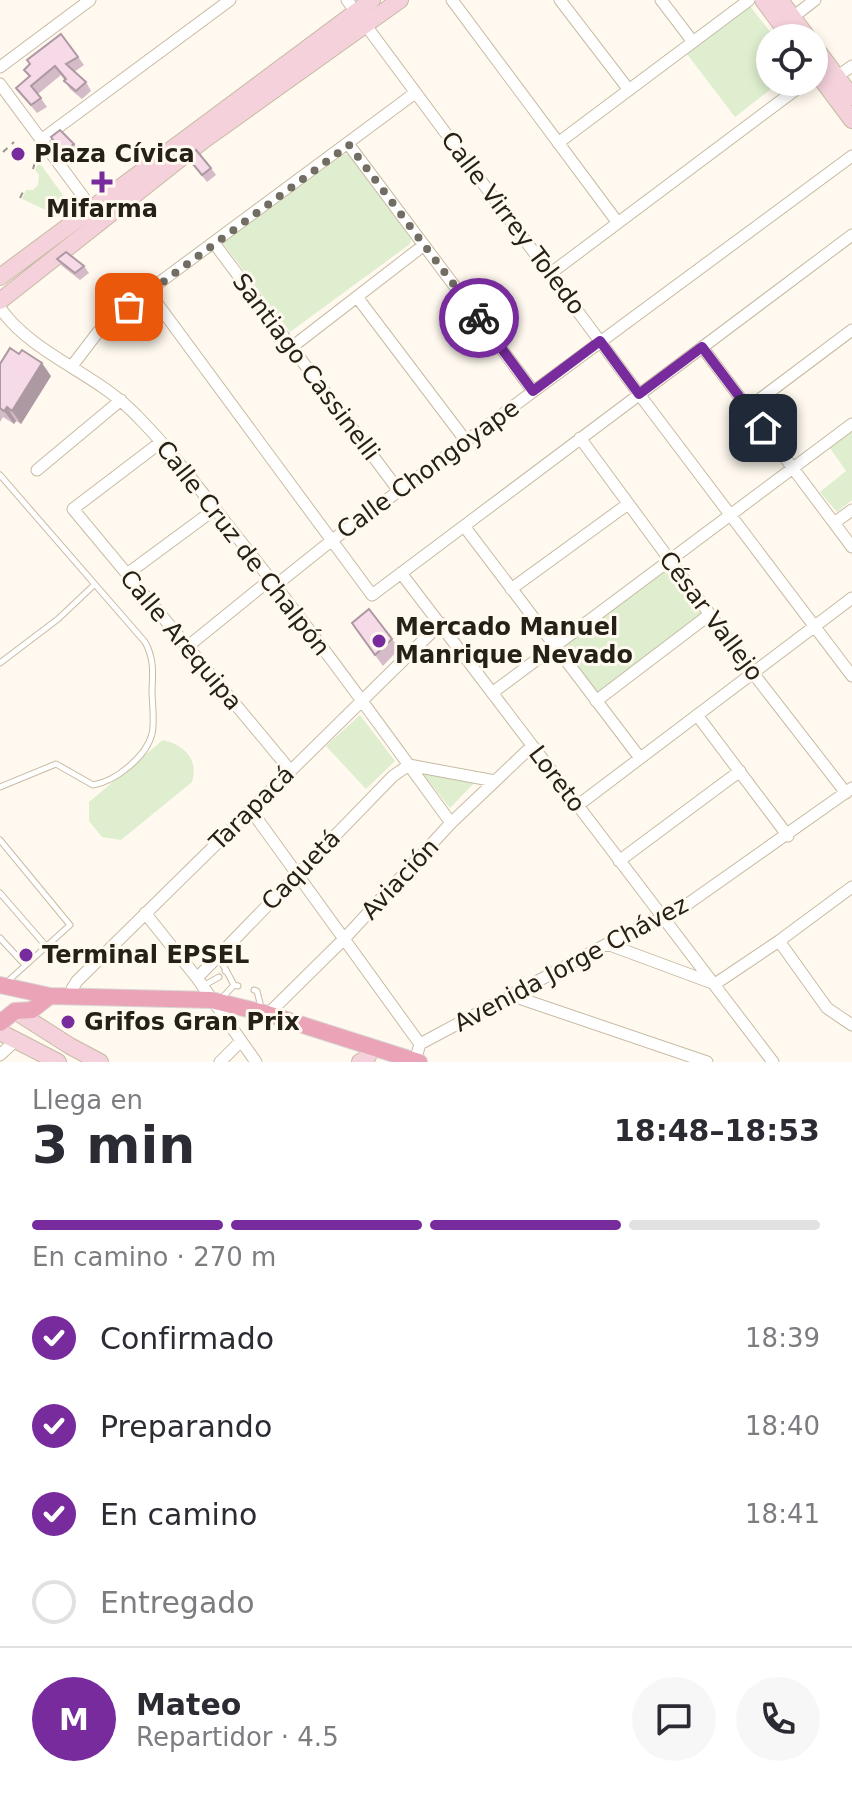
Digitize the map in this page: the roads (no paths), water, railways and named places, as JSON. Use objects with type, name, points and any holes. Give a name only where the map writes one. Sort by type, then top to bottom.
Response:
[{"type":"main road","points":[[1,984],[50,996],[71,997],[207,991],[265,1013],[417,1061]]},
{"type":"main road","points":[[0,1023],[17,1006],[13,995],[1,984]]},
{"type":"main road","points":[[15,1011],[32,1010],[50,996]]},
{"type":"street","points":[[0,67],[90,0]]},
{"type":"street","points":[[41,140],[230,0]]},
{"type":"street","points":[[0,301],[96,214],[352,6],[372,0]]},
{"type":"street","points":[[0,277],[204,140],[400,0]]},
{"type":"street","points":[[452,0],[618,223]]},
{"type":"street","points":[[560,0],[629,90]]},
{"type":"street","points":[[661,0],[693,42]]},
{"type":"street","points":[[558,143],[749,0]]},
{"type":"street","points":[[763,0],[781,24]]},
{"type":"street","points":[[780,0],[798,24]]},
{"type":"street","points":[[793,17],[815,0]]},
{"type":"street","name":"Calle Virrey Toledo","points":[[352,6],[852,676]]},
{"type":"street","points":[[828,66],[852,97]]},
{"type":"street","points":[[836,77],[852,66]]},
{"type":"street","points":[[0,84],[96,214]]},
{"type":"street","points":[[828,92],[852,120]]},
{"type":"street","points":[[72,366],[98,332],[148,291],[349,145],[415,93]]},
{"type":"street","points":[[551,273],[785,96]]},
{"type":"street","points":[[349,145],[533,391]]},
{"type":"street","name":"Calle Chongoyape","points":[[187,647],[852,156]]},
{"type":"street","points":[[148,291],[372,595],[850,240]]},
{"type":"street","name":"Santiago Cassinelli","points":[[214,243],[399,491]]},
{"type":"street","points":[[292,347],[424,245]]},
{"type":"street","points":[[357,297],[466,441]]},
{"type":"street","name":"Calle Cruz de Chalpón","points":[[0,308],[27,337],[121,400],[161,442],[274,582],[451,823]]},
{"type":"street","points":[[748,408],[852,330]]},
{"type":"street","points":[[702,347],[852,547]]},
{"type":"street","points":[[37,470],[121,400]]},
{"type":"street","points":[[492,693],[852,424]]},
{"type":"street","name":"César Vallejo","points":[[580,438],[753,673],[849,790]]},
{"type":"street","name":"Calle Arequipa","points":[[161,442],[73,509],[290,770]]},
{"type":"street","points":[[511,589],[628,504]]},
{"type":"street","points":[[127,574],[215,509]]},
{"type":"street","points":[[834,523],[852,510]]},
{"type":"street","points":[[464,526],[640,758]]},
{"type":"street","name":"Loreto","points":[[401,573],[773,1062]]},
{"type":"street","points":[[577,806],[852,598]]},
{"type":"street","points":[[596,701],[709,615]]},
{"type":"street","name":"Tarapacá","points":[[71,997],[77,981],[441,623]]},
{"type":"street","points":[[697,715],[788,836]]},
{"type":"street","name":"Aviación","points":[[265,1013],[344,939],[451,823],[532,746]]},
{"type":"street","points":[[409,765],[495,781]]},
{"type":"street","name":"Caquetá","points":[[207,991],[218,957],[393,776],[409,765]]},
{"type":"street","points":[[619,861],[740,771]]},
{"type":"street","name":"Avenida Jorge Chávez","points":[[420,1044],[607,944],[662,919],[788,836],[849,790]]},
{"type":"street","points":[[250,809],[420,1044],[417,1061]]},
{"type":"street","points":[[607,944],[715,984],[852,887]]},
{"type":"street","points":[[145,913],[207,991],[256,1062]]},
{"type":"street","points":[[779,941],[827,1008],[852,1025]]},
{"type":"street","points":[[510,995],[707,1062]]},
{"type":"street","points":[[15,1011],[55,1038],[100,1062]]},
{"type":"street","points":[[0,1055],[7,1037],[58,1062]]},
{"type":"street","points":[[220,1062],[241,1041]]},
{"type":"street","points":[[360,1062],[367,1058],[372,1048]]},
{"type":"lane","points":[[0,475],[140,635],[150,651],[153,675],[153,725],[149,742],[127,767],[101,783],[86,782],[56,764],[1,785]]},
{"type":"lane","points":[[0,663],[58,619],[94,585]]},
{"type":"lane","points":[[0,840],[70,925],[1,984]]},
{"type":"lane","points":[[0,893],[46,946]]},
{"type":"lane","points":[[0,938],[25,965]]},
{"type":"lane","points":[[207,991],[236,985],[218,957]]},
{"type":"lane","points":[[207,991],[219,977]]},
{"type":"lane","points":[[254,990],[265,1013]]},
{"type":"place","name":"Plaza Cívica","points":[[18,154]]},
{"type":"place","name":"Mifarma","points":[[102,182]]},
{"type":"place","name":"Mercado Manuel Manrique Nevado","points":[[379,641]]},
{"type":"place","name":"Terminal EPSEL","points":[[26,955]]},
{"type":"place","name":"Grifos Gran Prix","points":[[68,1022]]}]
